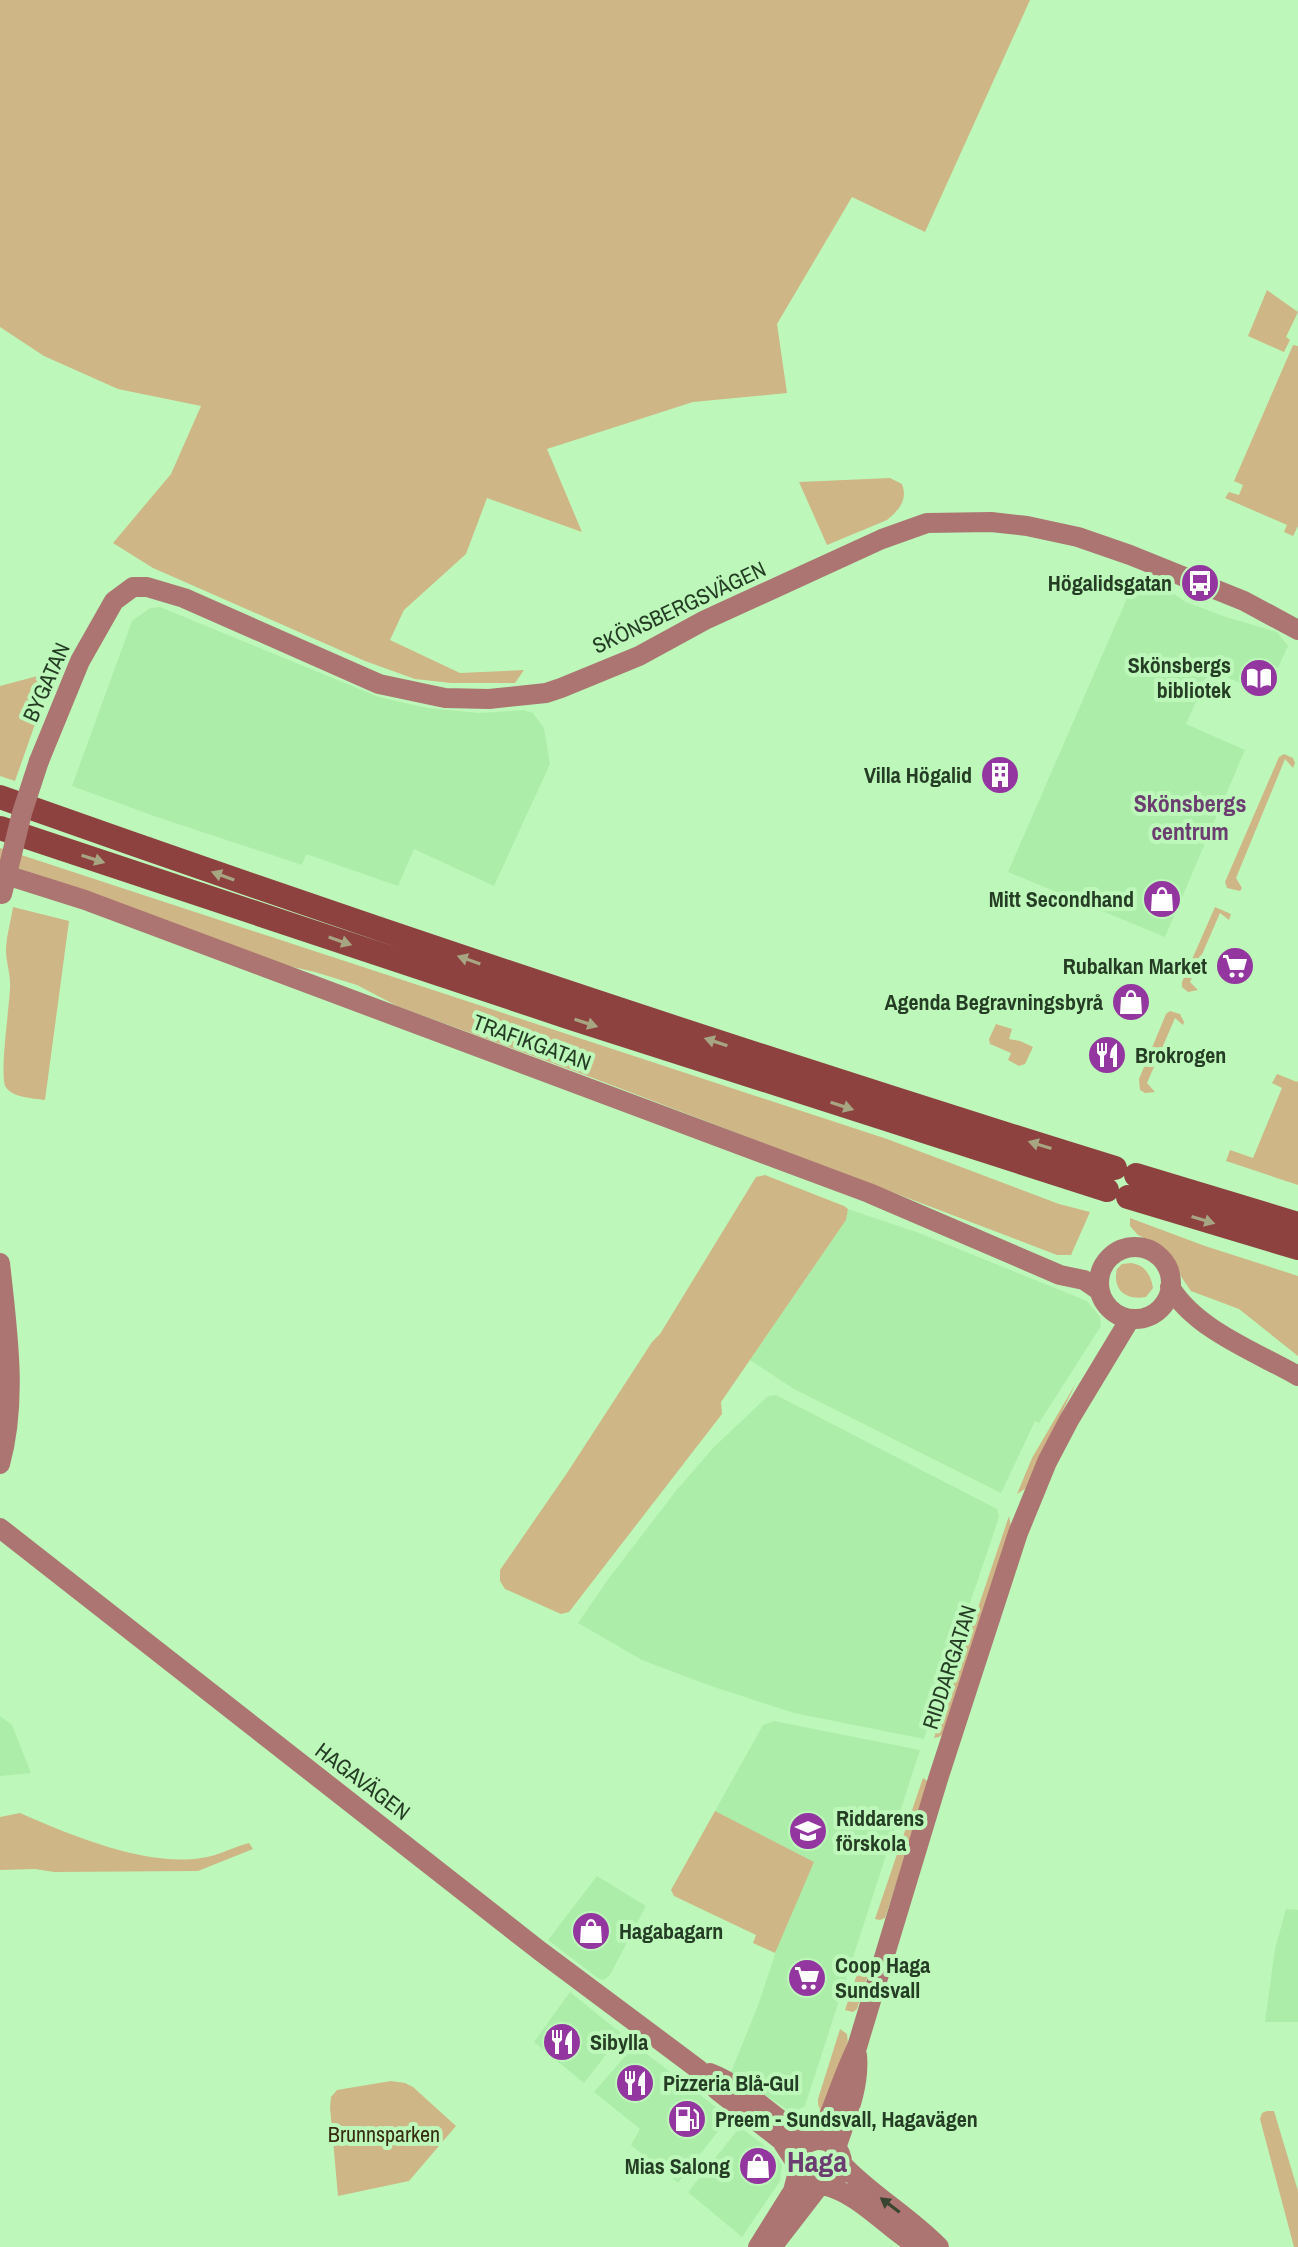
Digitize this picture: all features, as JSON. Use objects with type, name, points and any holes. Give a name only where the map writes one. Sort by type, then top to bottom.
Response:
[{"type":"highway","points":[[0,797],[280,897],[805,1071],[1298,1248]]},
{"type":"highway","points":[[0,828],[553,1013],[1121,1183],[1298,1216]]},
{"type":"highway","points":[[1212,1199],[1298,1224]]},
{"type":"street","name":"SKÖNSBERGSVÄGEN","points":[[133,587],[147,587],[184,598],[379,684],[445,698],[489,699],[546,693],[561,688],[639,656],[719,613],[882,539],[927,523],[991,522],[1078,537],[1244,601],[1298,630]]},
{"type":"street","name":"BYGATAN","points":[[0,902],[15,837],[39,761],[80,661],[114,601],[133,587]]},
{"type":"street","name":"SKÖNSBERGSVÄGEN","points":[[1244,601],[1298,614]]},
{"type":"street","name":"TRAFIKGATAN","points":[[0,873],[85,900],[869,1193],[1060,1275],[1084,1280],[1100,1291]]},
{"type":"street","points":[[1170,1287],[1157,1311],[1144,1318],[1130,1319],[1110,1310],[1103,1301],[1099,1280],[1105,1262],[1114,1254],[1126,1248],[1143,1248],[1153,1252],[1167,1267],[1170,1287],[1176,1297],[1205,1325]]},
{"type":"street","name":"TRAFIKGATAN","points":[[1042,1266],[1077,1267],[1105,1262]]},
{"type":"street","points":[[0,1263],[10,1406],[0,1464]]},
{"type":"street","points":[[1157,1311],[1205,1325],[1298,1376]]},
{"type":"street","name":"RIDDARGATAN","points":[[827,2148],[828,2120],[845,2070],[857,2047],[938,1779],[1018,1533],[1047,1462],[1130,1319]]},
{"type":"street","name":"HAGAVÄGEN","points":[[0,1528],[540,1951],[698,2069],[717,2090],[781,2140],[797,2168]]},
{"type":"street","name":"HAGAVÄGEN","points":[[698,2069],[724,2078],[799,2134],[827,2148],[864,2186],[921,2228],[939,2247]]},
{"type":"street","points":[[758,2247],[793,2191],[800,2150],[827,2148],[837,2177],[822,2185],[772,2247]]},
{"type":"street","points":[[797,2168],[806,2182],[838,2188],[919,2247]]},
{"type":"shaded area","points":[[1139,576],[1158,583],[1186,602],[1277,632],[1288,646],[1278,668],[1269,665],[1268,669],[1272,671],[1263,693],[1210,670],[1186,724],[1245,750],[1165,937],[1008,872]]},
{"type":"shaded area","points":[[160,607],[379,697],[427,708],[480,713],[523,710],[533,713],[544,728],[550,764],[494,886],[414,849],[398,886],[306,854],[302,865],[72,786],[132,621],[150,608]]},
{"type":"shaded area","points":[[848,1209],[919,1233],[1087,1301],[1100,1317],[1101,1326],[1039,1423],[1035,1421],[1001,1493],[794,1389],[750,1360],[846,1220]]},
{"type":"shaded area","points":[[776,1395],[997,1509],[999,1517],[924,1739],[794,1713],[711,1686],[642,1660],[578,1623],[675,1492],[713,1448],[768,1396]]},
{"type":"shaded area","points":[[0,1716],[12,1725],[31,1773],[0,1776]]},
{"type":"shaded area","points":[[774,1721],[920,1750],[805,2106],[792,2113],[731,2072],[778,1945],[813,1862],[715,1811],[763,1725]]},
{"type":"shaded area","points":[[597,1876],[646,1906],[610,1975],[604,1980],[548,1940]]},
{"type":"shaded area","points":[[1286,1909],[1298,1910],[1298,2022],[1265,2022],[1275,1949]]},
{"type":"shaded area","points":[[570,1992],[622,2034],[584,2083],[534,2042]]},
{"type":"shaded area","points":[[635,2045],[729,2117],[678,2183],[631,2145],[640,2129],[594,2092]]},
{"type":"shaded area","points":[[740,2127],[773,2152],[782,2165],[780,2181],[742,2237],[688,2192]]},
{"type":"green space","points":[[0,0],[1030,0],[925,232],[852,197],[777,324],[787,393],[693,402],[547,449],[582,532],[487,498],[466,554],[404,610],[390,640],[460,673],[524,670],[515,683],[451,683],[415,679],[365,661],[153,568],[113,543],[171,474],[201,406],[118,389],[44,356],[0,327]]},
{"type":"green space","points":[[1267,290],[1298,312],[1286,337],[1290,340],[1284,352],[1248,336]]},
{"type":"green space","points":[[1293,345],[1298,346],[1298,526],[1293,536],[1284,532],[1287,525],[1225,498],[1229,492],[1239,495],[1243,485],[1234,481]]},
{"type":"green space","points":[[890,478],[902,484],[904,490],[903,500],[895,512],[887,520],[827,545],[799,482]]},
{"type":"green space","points":[[60,670],[34,727],[15,781],[0,776],[0,686]]},
{"type":"green space","points":[[1284,754],[1293,758],[1295,763],[1293,768],[1285,759],[1236,878],[1242,888],[1240,891],[1227,888],[1225,882],[1279,757]]},
{"type":"green space","points":[[0,848],[887,1139],[1059,1204],[1090,1212],[1071,1255],[1057,1255],[397,1006],[357,985],[284,965],[0,862]]},
{"type":"green space","points":[[13,907],[69,921],[45,1100],[17,1095],[5,1086],[4,1054],[10,983],[6,945]]},
{"type":"green space","points":[[1215,907],[1231,914],[1229,920],[1220,913],[1190,982],[1198,990],[1188,992],[1182,987],[1182,982]]},
{"type":"green space","points":[[1170,1011],[1180,1014],[1184,1022],[1183,1025],[1175,1018],[1147,1083],[1155,1092],[1145,1093],[1140,1090],[1139,1079]]},
{"type":"green space","points":[[996,1024],[1012,1029],[1009,1039],[1033,1047],[1025,1064],[1019,1066],[1008,1060],[1011,1053],[990,1044]]},
{"type":"green space","points":[[1277,1074],[1298,1080],[1298,1185],[1226,1161],[1230,1150],[1253,1158],[1282,1088],[1272,1083]]},
{"type":"green space","points":[[765,1175],[844,1206],[848,1209],[846,1220],[721,1402],[722,1414],[569,1612],[561,1614],[505,1589],[500,1581],[500,1570],[660,1334],[756,1177]]},
{"type":"green space","points":[[1130,1218],[1298,1276],[1298,1356],[1239,1309],[1191,1291],[1165,1248],[1138,1235],[1130,1226]]},
{"type":"green space","points":[[1131,1263],[1144,1268],[1151,1279],[1153,1288],[1146,1297],[1132,1297],[1119,1288],[1117,1269],[1122,1264]]},
{"type":"green space","points":[[1076,1383],[1025,1489],[1017,1494],[1032,1458]]},
{"type":"green space","points":[[1009,1516],[1011,1526],[945,1732],[934,1738]]},
{"type":"green space","points":[[923,1778],[929,1782],[885,1918],[875,1919]]},
{"type":"green space","points":[[715,1811],[814,1862],[775,1953],[753,1943],[756,1935],[674,1896],[671,1890]]},
{"type":"green space","points":[[20,1813],[109,1847],[157,1858],[201,1858],[249,1843],[253,1849],[198,1871],[0,1870],[0,1817]]},
{"type":"green space","points":[[859,1968],[869,1971],[857,2009],[853,2012],[845,2010]]},
{"type":"green space","points":[[840,2029],[847,2034],[848,2045],[821,2112],[818,2099]]},
{"type":"green space","name":"Brunnsparken","points":[[391,2081],[413,2087],[456,2126],[409,2181],[338,2196],[331,2097],[337,2090]]},
{"type":"green space","points":[[1274,2111],[1298,2191],[1298,2247],[1294,2247],[1260,2119],[1262,2113]]},
{"type":"place","name":"Högalidsgatan","points":[[1200,583]]},
{"type":"place","name":"Skönsbergs bibliotek","points":[[1259,678]]},
{"type":"place","name":"Villa Högalid","points":[[1000,775]]},
{"type":"place","name":"Mitt Secondhand","points":[[1162,899]]},
{"type":"place","name":"Rubalkan Market","points":[[1235,966]]},
{"type":"place","name":"Agenda Begravningsbyrå","points":[[1131,1002]]},
{"type":"place","name":"Brokrogen","points":[[1107,1055]]},
{"type":"place","name":"Riddarens förskola","points":[[808,1831]]},
{"type":"place","name":"Hagabagarn","points":[[591,1931]]},
{"type":"place","name":"Coop Haga Sundsvall","points":[[807,1978]]},
{"type":"place","name":"Sibylla","points":[[562,2042]]},
{"type":"place","name":"Pizzeria Blå-Gul","points":[[635,2083]]},
{"type":"place","name":"Preem - Sundsvall, Hagavägen","points":[[687,2119]]},
{"type":"place","name":"Mias Salong","points":[[758,2166]]},
{"type":"district","name":"Skönsbergs centrum","points":[[1190,817]]},
{"type":"district","name":"Haga","points":[[817,2161]]}]
